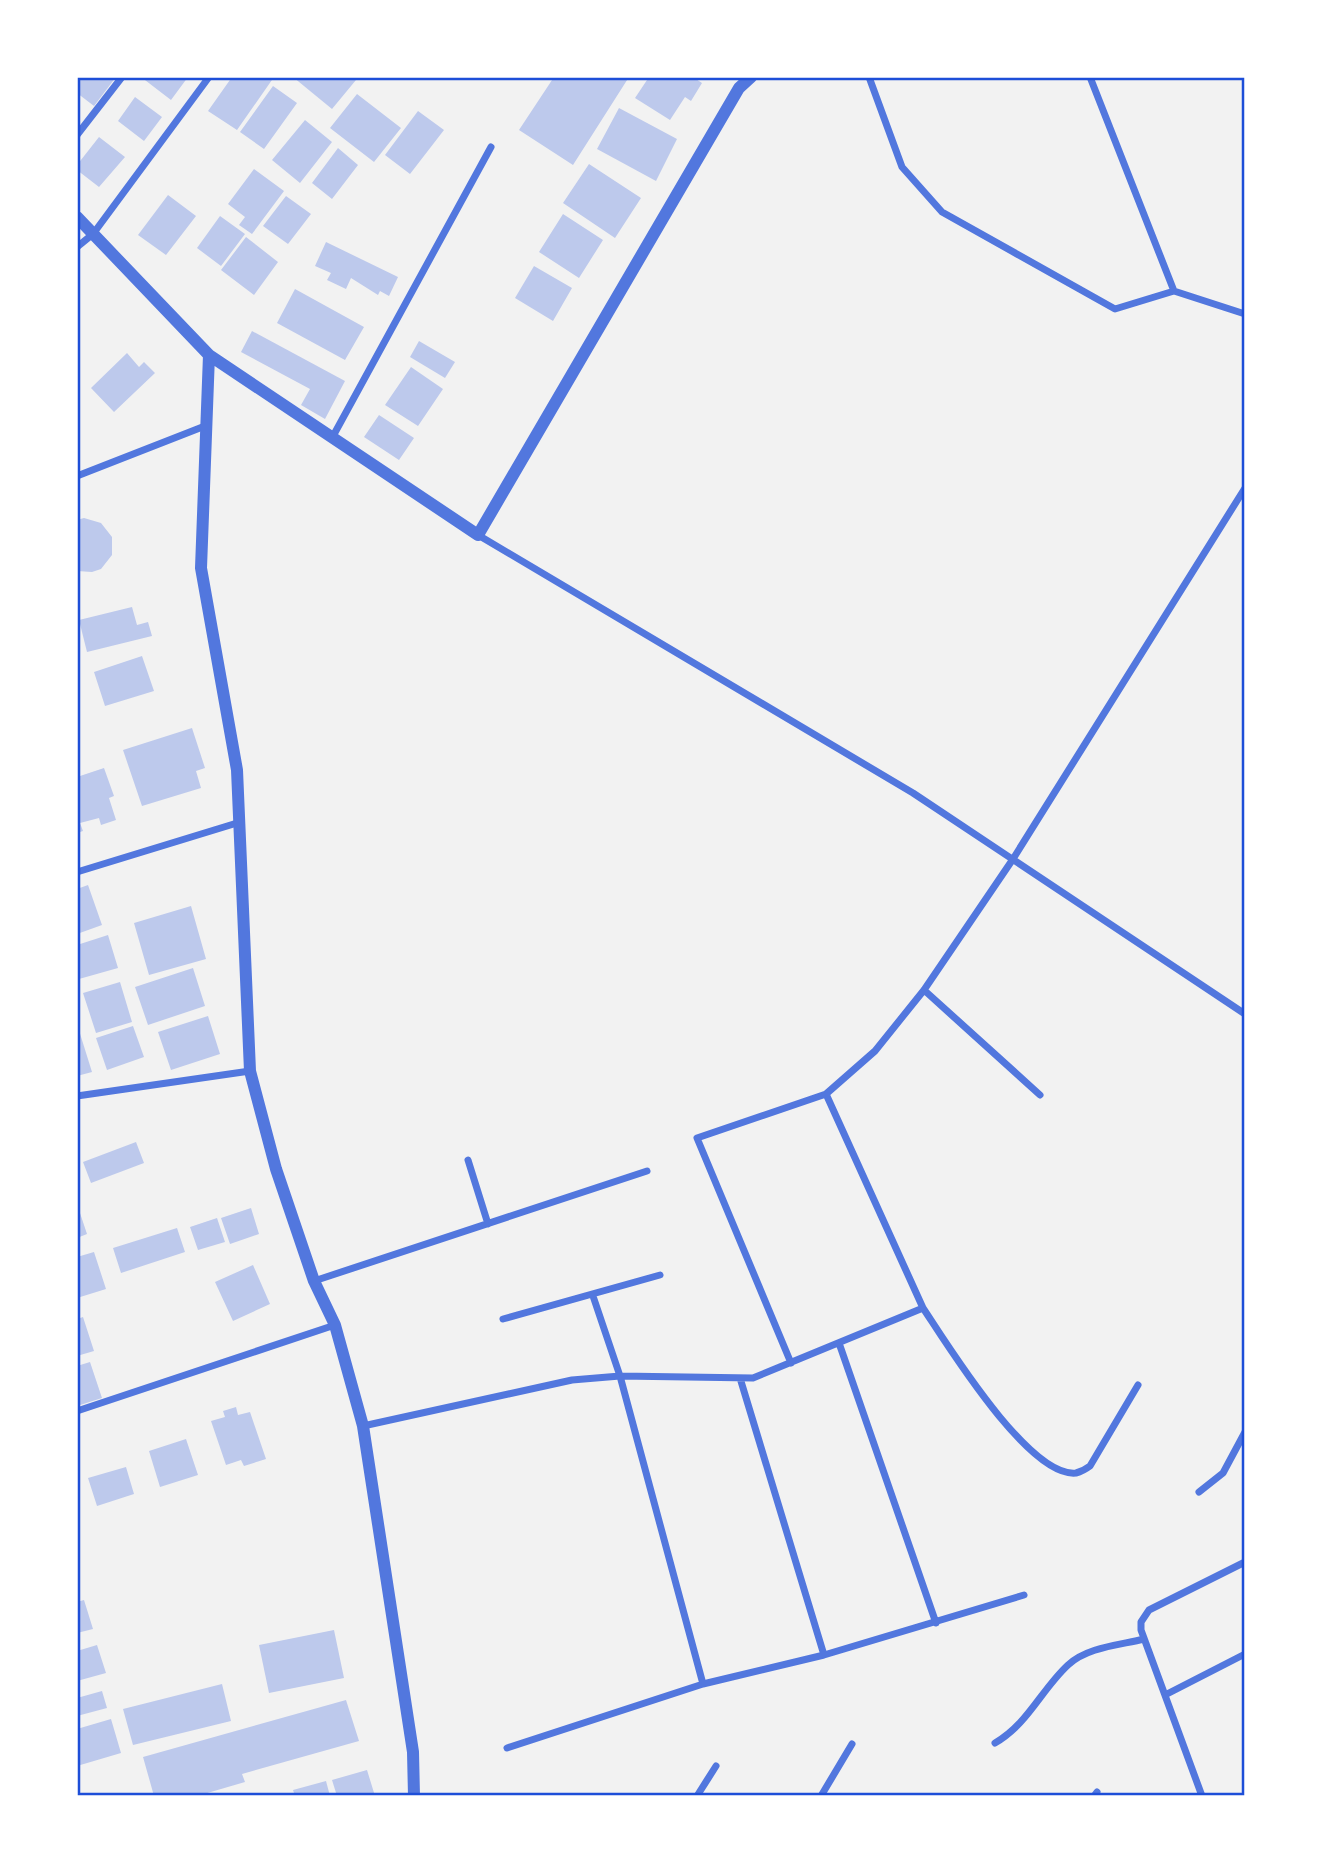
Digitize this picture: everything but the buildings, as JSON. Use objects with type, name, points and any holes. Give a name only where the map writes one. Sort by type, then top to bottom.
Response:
[{"type":"street","points":[[77,135],[122,77]]},
{"type":"street","points":[[77,247],[93,233],[209,77]]},
{"type":"street","points":[[478,535],[739,88],[751,77]]},
{"type":"street","points":[[870,77],[902,167],[942,212],[1115,309],[1174,291],[1245,314]]},
{"type":"street","points":[[1090,77],[1174,291]]},
{"type":"street","points":[[332,438],[492,147]]},
{"type":"street","points":[[77,217],[209,355],[478,535],[912,793],[1245,1014]]},
{"type":"street","points":[[209,355],[201,569],[237,770],[237,823],[250,1071],[276,1169],[314,1281],[335,1325],[363,1426],[413,1752],[414,1796]]},
{"type":"street","points":[[77,476],[205,426]]},
{"type":"street","points":[[791,1363],[697,1138],[826,1094],[875,1051],[924,990],[1013,859],[1245,488]]},
{"type":"street","points":[[77,872],[237,823]]},
{"type":"street","points":[[924,990],[1040,1096]]},
{"type":"street","points":[[77,1096],[250,1071]]},
{"type":"street","points":[[826,1094],[923,1308],[1005,1425],[1047,1462],[1066,1472],[1077,1473],[1090,1466],[1138,1385]]},
{"type":"street","points":[[468,1160],[488,1224]]},
{"type":"street","points":[[314,1281],[647,1171]]},
{"type":"street","points":[[503,1319],[593,1296],[660,1275]]},
{"type":"street","points":[[593,1296],[620,1376],[703,1684]]},
{"type":"street","points":[[363,1426],[572,1380],[620,1376],[753,1378],[923,1308]]},
{"type":"street","points":[[77,1411],[335,1325]]},
{"type":"street","points":[[839,1343],[936,1622]]},
{"type":"street","points":[[740,1378],[824,1655]]},
{"type":"street","points":[[1199,1492],[1223,1473],[1245,1432]]},
{"type":"street","points":[[1202,1796],[1144,1639],[1141,1622],[1149,1610],[1245,1562]]},
{"type":"street","points":[[508,1748],[703,1684],[824,1655],[1024,1595]]},
{"type":"street","points":[[995,1743],[1024,1721],[1068,1665],[1099,1650],[1144,1639]]},
{"type":"street","points":[[1165,1695],[1245,1654]]},
{"type":"street","points":[[821,1796],[852,1744]]},
{"type":"street","points":[[697,1796],[716,1766]]}]
